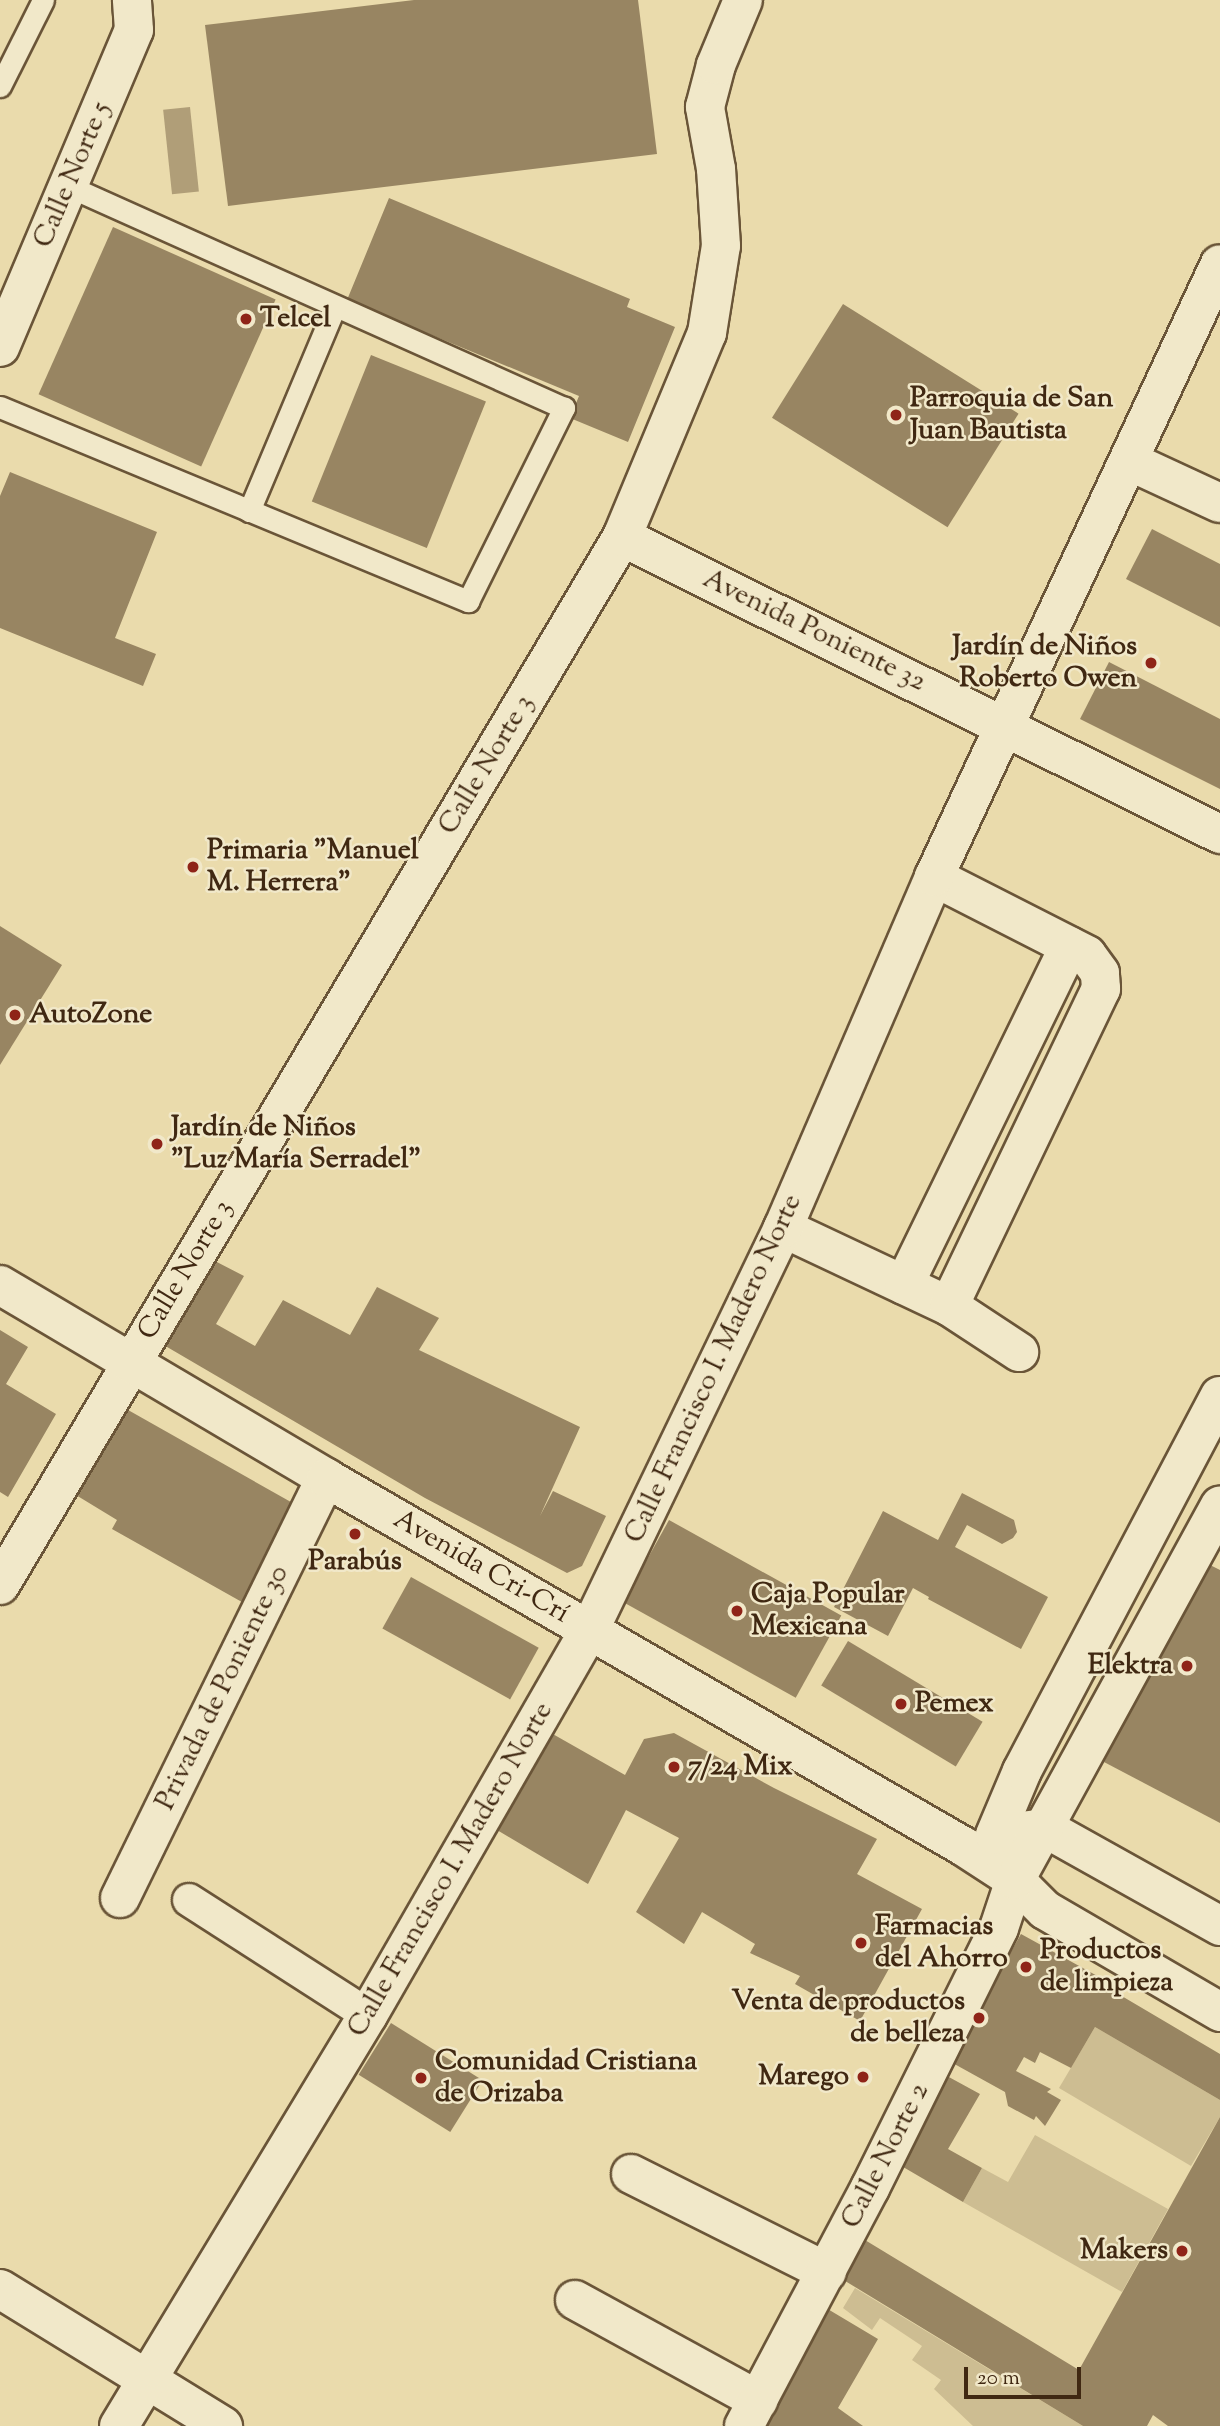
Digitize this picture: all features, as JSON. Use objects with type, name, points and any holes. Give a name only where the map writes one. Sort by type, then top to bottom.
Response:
[{"type":"street","name":"Calle Norte 5","points":[[0,347],[134,30],[132,0]]},
{"type":"street","name":"Calle Norte 3","points":[[0,1585],[622,537],[707,333],[721,246],[716,169],[705,107],[716,65],[743,0]]},
{"type":"street","name":"Calle Francisco I. Madero Norte","points":[[119,2426],[368,2015],[590,1629],[783,1228],[934,877],[1220,264]]},
{"type":"street","points":[[1129,461],[1220,503]]},
{"type":"street","name":"Avenida Poniente 32","points":[[622,537],[1006,725],[1217,824]]},
{"type":"street","points":[[934,877],[1087,955],[1096,965],[1101,989],[949,1306]]},
{"type":"street","points":[[904,1284],[1069,946]]},
{"type":"street","points":[[783,1228],[949,1306],[1019,1352]]},
{"type":"street","name":"Avenida Cri-Crí","points":[[0,1285],[326,1478],[590,1629],[979,1841]]},
{"type":"street","points":[[979,1841],[1022,1771],[1220,1396]]},
{"type":"street","name":"Privada de Poniente 30","points":[[120,1898],[326,1478]]},
{"type":"street","name":"Calle Norte 2","points":[[751,2413],[827,2272],[999,1928],[1015,1880],[1220,1505]]},
{"type":"street","points":[[979,1841],[1045,1828],[1220,1926]]},
{"type":"street","points":[[979,1841],[1045,1910],[1220,2012]]},
{"type":"street","points":[[188,1900],[368,2015]]},
{"type":"street","points":[[631,2174],[827,2272]]},
{"type":"street","points":[[0,2289],[223,2426]]},
{"type":"street","points":[[575,2300],[751,2413]]},
{"type":"lane","points":[[0,86],[43,0]]},
{"type":"lane","points":[[0,407],[468,601],[564,408],[68,186]]},
{"type":"lane","points":[[250,511],[335,306]]},
{"type":"shaded area","points":[[190,107],[199,192],[172,194],[163,110]]},
{"type":"shaded area","points":[[1095,2027],[1220,2100],[1220,2117],[1191,2166],[1059,2088]]},
{"type":"shaded area","points":[[1035,2135],[1168,2209],[1122,2292],[963,2202],[982,2168],[1008,2182]]},
{"type":"shaded area","points":[[855,2288],[1083,2426],[973,2426],[934,2389],[941,2380],[912,2360],[922,2346],[880,2318],[872,2330],[843,2308]]},
{"type":"building","points":[[414,0],[638,0],[657,154],[228,206],[205,25]]},
{"type":"building","points":[[389,198],[630,299],[627,307],[675,327],[628,442],[570,418],[579,396],[347,300]]},
{"type":"building","points":[[113,227],[276,299],[201,467],[39,394]]},
{"type":"building","name":"Parroquia de San Juan Bautista","points":[[843,304],[1019,414],[948,527],[772,418]]},
{"type":"building","points":[[371,355],[486,401],[427,548],[312,501]]},
{"type":"building","points":[[10,472],[157,532],[115,638],[156,654],[143,686],[0,628],[0,496]]},
{"type":"building","points":[[1152,529],[1220,564],[1220,627],[1126,579]]},
{"type":"building","points":[[1109,662],[1220,719],[1220,789],[1080,719]]},
{"type":"building","name":"AutoZone","points":[[0,926],[62,965],[0,1065]]},
{"type":"building","points":[[211,1259],[244,1276],[216,1324],[255,1346],[283,1300],[350,1335],[377,1287],[439,1318],[419,1350],[580,1427],[540,1516],[553,1491],[606,1516],[582,1566],[567,1573],[425,1498],[162,1344]]},
{"type":"building","points":[[0,1330],[28,1347],[6,1384],[56,1414],[8,1497],[0,1492]]},
{"type":"building","points":[[121,1406],[298,1506],[249,1606],[112,1529],[117,1520],[71,1492]]},
{"type":"building","points":[[962,1493],[1014,1520],[1017,1532],[1013,1538],[1002,1544],[967,1525],[955,1547],[1048,1597],[1021,1649],[928,1599],[929,1597],[913,1588],[888,1636],[834,1607],[883,1511],[938,1540]]},
{"type":"building","name":"Caja Popular Mexicana","points":[[669,1520],[841,1616],[796,1698],[623,1602]]},
{"type":"building","name":"Elektra","points":[[1208,1564],[1220,1570],[1220,1823],[1104,1762]]},
{"type":"building","points":[[411,1577],[539,1648],[510,1699],[382,1629]]},
{"type":"building","name":"Pemex","points":[[848,1641],[983,1722],[956,1766],[821,1686]]},
{"type":"building","points":[[551,1733],[625,1775],[644,1739],[674,1733],[774,1788],[877,1839],[857,1874],[922,1909],[860,2021],[795,1984],[800,1976],[750,1953],[755,1944],[702,1912],[684,1944],[636,1912],[679,1838],[626,1810],[588,1884],[497,1830]]},
{"type":"building","points":[[1021,1934],[1101,1978],[1098,1982],[1220,2054],[1220,2100],[1095,2027],[1071,2068],[1040,2052],[1035,2063],[1024,2057],[1016,2071],[1051,2089],[1047,2092],[1061,2100],[1045,2126],[1036,2116],[1034,2120],[1008,2106],[1005,2092],[949,2061]]},
{"type":"building","name":"Comunidad Cristiana de Orizaba","points":[[391,2023],[483,2080],[450,2132],[359,2075]]},
{"type":"building","points":[[947,2076],[980,2094],[948,2149],[982,2168],[963,2202],[898,2164]]},
{"type":"building","name":"Makers","points":[[1220,2117],[1220,2426],[1168,2426],[1153,2415],[1147,2426],[1083,2426],[837,2276],[860,2237],[1079,2370]]},
{"type":"building","points":[[826,2308],[878,2339],[838,2408],[863,2426],[765,2426]]},
{"type":"place","name":"Telcel","points":[[246,319]]},
{"type":"place","name":"Parroquia de San Juan Bautista","points":[[896,415]]},
{"type":"place","name":"Jardín de Niños Roberto Owen","points":[[1151,663]]},
{"type":"place","name":"Primaria \"Manuel M. Herrera\"","points":[[193,867]]},
{"type":"place","name":"AutoZone","points":[[15,1015]]},
{"type":"place","name":"Jardín de Niños \"Luz María Serradel\"","points":[[157,1144]]},
{"type":"place","name":"Parabús","points":[[355,1534]]},
{"type":"place","name":"Caja Popular Mexicana","points":[[737,1611]]},
{"type":"place","name":"Elektra","points":[[1187,1666]]},
{"type":"place","name":"Pemex","points":[[901,1704]]},
{"type":"place","name":"7/24 Mix","points":[[674,1767]]},
{"type":"place","name":"Farmacias del Ahorro","points":[[861,1943]]},
{"type":"place","name":"Productos de limpieza","points":[[1026,1967]]},
{"type":"place","name":"Venta de productos de belleza","points":[[979,2018]]},
{"type":"place","name":"Marego","points":[[863,2077]]},
{"type":"place","name":"Comunidad Cristiana de Orizaba","points":[[421,2078]]},
{"type":"place","name":"Makers","points":[[1182,2251]]}]
